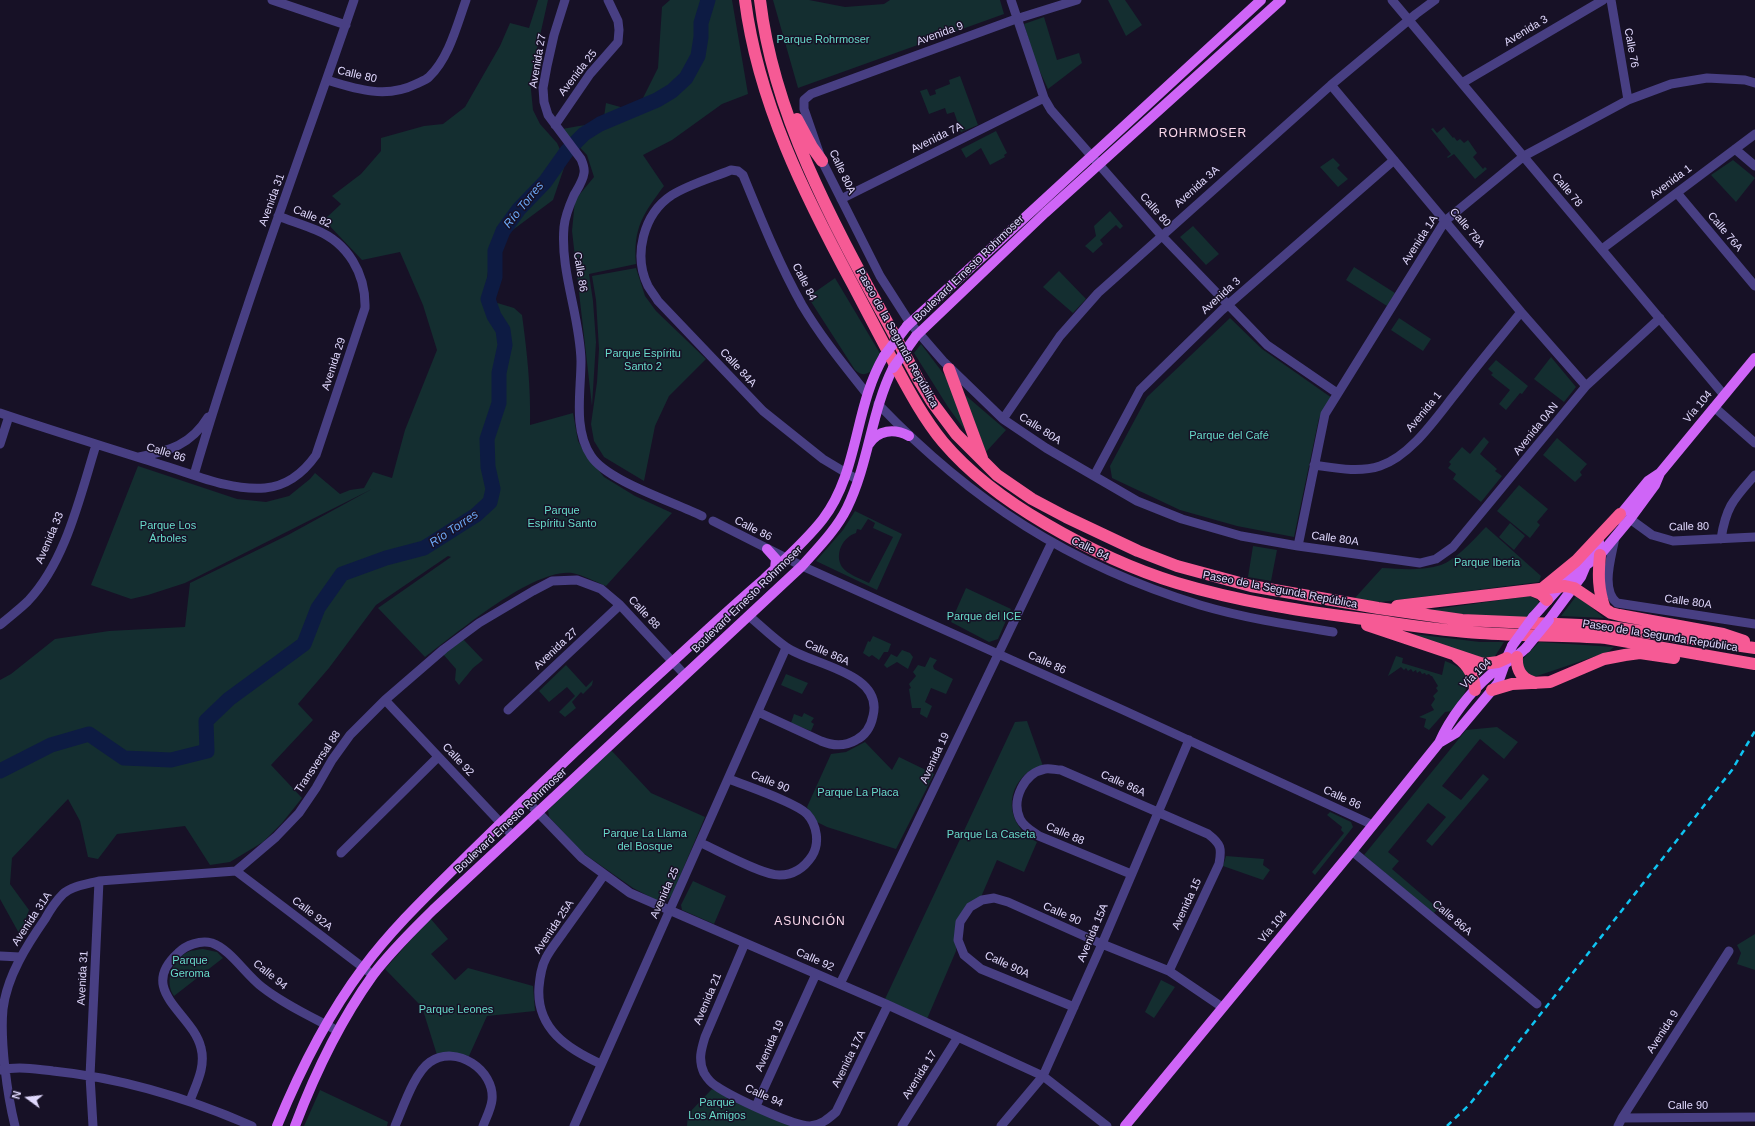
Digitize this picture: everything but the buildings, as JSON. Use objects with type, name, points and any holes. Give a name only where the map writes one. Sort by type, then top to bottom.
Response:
[{"type":"highway","name":"Paseo de la Segunda República","points":[[745,0],[749,31],[756,58],[779,130],[799,179],[821,226],[906,385],[942,441],[987,484],[1025,512],[1072,539],[1135,568],[1174,582],[1211,592],[1337,616],[1479,633],[1606,638],[1755,664]]},
{"type":"highway","name":"Paseo de la Segunda República","points":[[760,0],[769,55],[792,125],[812,174],[833,218],[914,372],[932,402],[956,434],[997,475],[1032,499],[1066,517],[1132,548],[1177,566],[1251,586],[1378,608],[1482,622],[1604,626],[1755,648]]},
{"type":"highway","points":[[779,83],[812,146],[822,161]]},
{"type":"highway","points":[[949,369],[984,463]]},
{"type":"highway","points":[[1545,594],[1576,561],[1625,516]]},
{"type":"highway","points":[[1600,555],[1598,583],[1605,609]]},
{"type":"highway","points":[[1378,608],[1530,590],[1545,594],[1559,587],[1574,588],[1605,609],[1619,616],[1722,634],[1755,645]]},
{"type":"highway","points":[[1337,616],[1483,664],[1498,662],[1513,654],[1519,673],[1525,678],[1539,683]]},
{"type":"highway","points":[[1450,652],[1464,662],[1470,670],[1473,677],[1475,690]]},
{"type":"highway","points":[[1492,690],[1506,685],[1550,682],[1604,659],[1640,653],[1755,670]]},
{"type":"highway","points":[[1729,660],[1755,670]]},
{"type":"main road","name":"Boulevard Ernesto Rohrmoser","points":[[277,1126],[298,1077],[326,1025],[363,968],[389,936],[422,901],[501,823],[775,569],[822,521],[835,501],[847,473],[867,394],[874,374],[884,357],[909,324],[1261,0]]},
{"type":"main road","name":"Boulevard Ernesto Rohrmoser","points":[[295,1126],[310,1086],[338,1031],[373,975],[398,944],[802,566],[833,530],[846,510],[858,480],[885,383],[893,368],[918,334],[1099,164],[1281,0]]},
{"type":"main road","points":[[878,404],[874,397],[884,357]]},
{"type":"main road","name":"Vía 104","points":[[1559,587],[1600,555],[1615,537],[1625,516],[1648,481],[1660,473],[1755,358]]},
{"type":"main road","points":[[868,446],[877,436],[883,433],[896,431],[909,436]]},
{"type":"main road","name":"Vía 104","points":[[1125,1126],[1439,743],[1447,726],[1475,690],[1549,620],[1574,588],[1597,545],[1625,516]]},
{"type":"main road","points":[[767,549],[776,559],[775,569]]},
{"type":"main road","name":"Vía 104","points":[[1439,743],[1456,733],[1498,683],[1545,594]]},
{"type":"street","points":[[272,0],[346,25]]},
{"type":"street","name":"Avenida 31","points":[[194,474],[213,410],[278,216],[354,0]]},
{"type":"street","name":"Calle 80","points":[[327,80],[357,90],[378,92],[404,90],[429,78],[442,60],[466,0]]},
{"type":"street","name":"Avenida 27","points":[[565,0],[554,35],[543,88],[544,102],[548,115],[581,159]]},
{"type":"street","name":"Avenida 25","points":[[555,125],[590,74],[613,49],[619,37],[618,21],[608,0]]},
{"type":"street","name":"Calle 80","points":[[1011,0],[1016,19],[1044,98],[1051,110],[1161,236],[1267,345],[1337,393]]},
{"type":"street","name":"Avenida 9","points":[[811,94],[1016,19],[1077,0]]},
{"type":"street","name":"Calle 78","points":[[1392,0],[1724,395]]},
{"type":"street","name":"Avenida 3A","points":[[1003,419],[1060,336],[1098,293],[1331,84],[1435,0]]},
{"type":"street","name":"Avenida 3","points":[[1462,83],[1603,0]]},
{"type":"street","name":"Calle 76","points":[[1611,0],[1628,100]]},
{"type":"street","name":"Avenida 1A","points":[[1298,546],[1323,420],[1337,393],[1445,221],[1524,156],[1628,100],[1671,84],[1707,78],[1755,82]]},
{"type":"street","name":"Calle 78A","points":[[1331,84],[1521,312],[1586,386]]},
{"type":"street","name":"Calle 80A","points":[[811,94],[804,100],[804,109],[822,161],[880,276],[909,324],[949,369],[1003,419],[1046,448],[1137,501],[1182,519],[1241,536],[1298,546],[1420,563],[1436,559]]},
{"type":"street","name":"Avenida 7A","points":[[841,198],[1044,98]]},
{"type":"street","name":"Avenida 1","points":[[1602,249],[1755,134]]},
{"type":"street","points":[[1735,150],[1755,166]]},
{"type":"street","name":"Calle 86","points":[[581,159],[584,166],[584,174],[568,212],[564,226],[564,248],[577,324],[581,360],[580,423],[586,445],[591,457],[600,466],[621,480],[702,516]]},
{"type":"street","name":"Avenida 3","points":[[1094,476],[1140,390],[1228,305],[1394,160]]},
{"type":"street","name":"Calle 84A","points":[[738,171],[731,170],[688,187],[671,196],[656,210],[648,224],[642,242],[641,263],[648,285],[658,301],[763,411],[809,448],[858,480]]},
{"type":"street","name":"Calle 84","points":[[738,171],[743,175],[786,273],[802,305],[835,355],[867,394]]},
{"type":"street","name":"Calle 76A","points":[[1677,193],[1755,286]]},
{"type":"street","name":"Calle 82","points":[[278,216],[317,230],[334,241],[349,254],[362,280]]},
{"type":"street","name":"Avenida 29","points":[[316,455],[365,308],[365,293],[362,280]]},
{"type":"street","name":"Avenida 1","points":[[1314,465],[1366,469],[1380,466],[1393,460],[1417,440],[1521,312]]},
{"type":"street","name":"Avenida 0AN","points":[[1436,559],[1453,547],[1586,386],[1660,318]]},
{"type":"street","name":"Calle 84","points":[[878,404],[909,436],[969,488],[1009,516],[1052,542],[1109,572],[1170,595],[1232,613],[1334,632]]},
{"type":"street","points":[[1714,407],[1755,443]]},
{"type":"street","name":"Avenida 31","points":[[139,457],[162,452],[179,446],[194,436],[213,410]]},
{"type":"street","name":"Calle 86","points":[[0,413],[96,445],[233,487],[266,488],[279,485],[301,473],[316,455]]},
{"type":"street","points":[[0,444],[9,416]]},
{"type":"street","name":"Avenida 33","points":[[0,625],[28,600],[52,567],[67,535],[96,445]]},
{"type":"street","points":[[1721,539],[1726,512],[1740,492],[1755,475]]},
{"type":"street","name":"Calle 80","points":[[1625,516],[1652,535],[1665,540],[1673,541],[1755,537]]},
{"type":"street","name":"Calle 86","points":[[712,522],[802,566],[1189,740],[1373,825]]},
{"type":"street","name":"Calle 80A","points":[[1615,537],[1608,586],[1609,595],[1617,604],[1755,624]]},
{"type":"street","name":"Avenida 19","points":[[840,984],[1052,542]]},
{"type":"street","name":"Calle 88","points":[[577,580],[601,590],[620,605],[685,675]]},
{"type":"street","name":"Transversal 88","points":[[236,870],[276,837],[299,813],[316,788],[332,760],[350,735],[385,700],[444,649],[479,623],[532,591],[552,582],[577,580]]},
{"type":"street","name":"Avenida 27","points":[[508,710],[620,605]]},
{"type":"street","name":"Calle 86A","points":[[749,616],[786,648],[857,679],[864,684],[870,692],[874,712],[871,724],[865,734],[858,740],[841,745],[831,745],[758,712]]},
{"type":"street","name":"Avenida 25","points":[[574,1126],[701,843],[786,648]]},
{"type":"street","name":"Calle 92","points":[[385,700],[513,836]]},
{"type":"street","name":"Avenida 15A","points":[[1002,1126],[1043,1076],[1102,944],[1189,740]]},
{"type":"street","points":[[342,853],[438,757]]},
{"type":"street","name":"Calle 86A","points":[[1019,792],[1026,780],[1036,772],[1045,769],[1061,770],[1208,834],[1217,841],[1219,846]]},
{"type":"street","name":"Calle 90","points":[[701,843],[765,872],[779,876],[794,873],[806,866],[815,852],[817,838],[814,824],[806,813],[795,806],[729,779]]},
{"type":"street","name":"Calle 88","points":[[1019,792],[1017,809],[1020,819],[1027,828],[1039,836],[1131,874]]},
{"type":"street","name":"Calle 92","points":[[526,800],[582,858],[630,893],[888,1005],[1043,1076],[1108,1126]]},
{"type":"street","name":"Avenida 15","points":[[1169,972],[1219,864],[1221,851],[1219,846]]},
{"type":"street","name":"Calle 86A","points":[[1352,851],[1537,1004]]},
{"type":"street","points":[[99,881],[236,870]]},
{"type":"street","name":"Calle 92A","points":[[236,870],[373,975]]},
{"type":"street","name":"Avenida 25A","points":[[601,1064],[578,1053],[562,1042],[542,1014],[538,997],[540,975],[545,958],[604,875]]},
{"type":"street","name":"Avenida 31","points":[[93,1126],[90,1076],[99,881]]},
{"type":"street","name":"Avenida 31A","points":[[15,1126],[3,1070],[2,1008],[10,983],[20,957],[63,893],[80,886],[99,881]]},
{"type":"street","name":"Calle 90","points":[[960,922],[970,907],[982,900],[994,898],[1169,972],[1222,1007]]},
{"type":"street","name":"Calle 90A","points":[[960,922],[958,940],[964,955],[981,969],[1074,1008]]},
{"type":"street","name":"Calle 94","points":[[190,1101],[202,1069],[202,1050],[198,1037],[166,995],[163,984],[165,971],[170,959],[190,945],[200,942],[212,943],[221,948],[262,987],[294,1008],[338,1031]]},
{"type":"street","name":"Avenida 21","points":[[702,1067],[700,1053],[705,1037],[745,943]]},
{"type":"street","name":"Avenida 9","points":[[1620,1122],[1729,951]]},
{"type":"street","points":[[0,956],[20,957]]},
{"type":"street","name":"Avenida 19","points":[[756,1106],[816,974]]},
{"type":"street","name":"Avenida 17A","points":[[827,1120],[836,1112],[888,1005]]},
{"type":"street","name":"Avenida 17","points":[[902,1126],[958,1037]]},
{"type":"street","points":[[395,1126],[421,1070],[430,1062],[452,1056],[466,1059],[473,1063],[488,1081],[491,1092],[491,1106],[482,1126]]},
{"type":"street","name":"Calle 94","points":[[702,1067],[707,1077],[717,1087],[756,1106],[803,1125],[819,1124],[827,1120]]},
{"type":"street","points":[[3,1070],[38,1069],[90,1076],[145,1086],[190,1101],[252,1126]]},
{"type":"street","name":"Calle 90","points":[[1620,1122],[1755,1117]]},
{"type":"green space","points":[[538,0],[548,0],[530,80],[533,110],[540,124],[557,143],[566,162],[553,200],[510,232],[491,251],[486,286],[494,302],[514,308],[522,315],[526,343],[530,397],[530,425],[573,413],[578,441],[587,456],[604,477],[635,496],[672,513],[606,586],[572,573],[556,574],[537,581],[496,604],[425,657],[378,608],[451,557],[448,556],[376,605],[329,668],[298,704],[313,720],[271,765],[302,798],[282,823],[263,842],[230,862],[210,865],[185,826],[117,834],[98,859],[88,857],[80,821],[68,799],[12,858],[10,884],[29,910],[20,935],[0,899],[0,680],[11,674],[55,639],[109,631],[185,627],[190,583],[288,535],[372,489],[185,583],[131,599],[91,585],[138,466],[237,499],[266,502],[289,496],[315,473],[340,494],[350,490],[364,488],[373,472],[392,478],[405,430],[437,350],[423,305],[400,252],[362,260],[324,220],[341,204],[332,196],[361,174],[381,151],[381,138],[424,126],[443,124],[465,107],[500,46],[510,23],[529,28]]},
{"type":"green space","points":[[670,0],[732,0],[748,94],[722,104],[672,140],[643,155],[664,186],[650,205],[641,222],[636,241],[636,264],[589,274],[593,301],[596,342],[592,406],[572,231],[575,200],[594,177],[587,155],[562,129],[585,125],[604,117],[606,103],[624,108],[642,100],[658,68],[662,7]]},
{"type":"green space","name":"Parque Rohrmoser","points":[[773,0],[809,0],[845,7],[884,4],[890,0],[1000,0],[1004,14],[798,88]]},
{"type":"green space","points":[[1108,0],[1125,0],[1142,25],[1126,36]]},
{"type":"green space","points":[[1044,17],[1057,60],[1079,53],[1082,63],[1048,89],[1035,61],[1024,24]]},
{"type":"green space","points":[[960,76],[978,125],[961,132],[954,112],[947,114],[945,108],[929,114],[920,91],[927,89],[930,96],[936,94],[935,90],[950,84],[949,80]]},
{"type":"green space","points":[[1444,127],[1457,141],[1460,139],[1464,143],[1468,140],[1477,153],[1473,157],[1483,169],[1485,167],[1487,169],[1475,179],[1454,154],[1448,158],[1447,157],[1451,154],[1431,129],[1433,128],[1437,133]]},
{"type":"green space","points":[[996,131],[1007,153],[1004,155],[1005,157],[990,165],[981,148],[966,158],[961,149]]},
{"type":"green space","points":[[1333,158],[1340,165],[1337,168],[1348,179],[1338,187],[1320,167]]},
{"type":"green space","points":[[1733,160],[1755,178],[1736,202],[1711,175]]},
{"type":"green space","points":[[1110,211],[1123,226],[1120,229],[1116,225],[1100,240],[1103,244],[1093,253],[1085,246],[1096,236],[1094,226]]},
{"type":"green space","points":[[1193,226],[1219,254],[1206,265],[1180,237]]},
{"type":"green space","points":[[1354,267],[1395,293],[1387,306],[1346,280]]},
{"type":"green space","name":"Parque Espíritu Santo 2","points":[[636,268],[645,296],[656,311],[706,359],[669,396],[655,426],[644,481],[604,457],[594,441],[591,424],[597,382],[599,349],[596,300],[592,276]]},
{"type":"green space","points":[[1059,271],[1086,299],[1073,313],[1043,287]]},
{"type":"green space","points":[[835,278],[881,355],[874,367],[868,373],[864,374],[855,370],[808,297]]},
{"type":"green space","name":"Parque del Café","points":[[1230,318],[1262,349],[1332,398],[1319,418],[1294,537],[1237,526],[1180,510],[1112,478],[1110,466],[1147,397]]},
{"type":"green space","points":[[1399,318],[1431,339],[1423,351],[1391,330]]},
{"type":"green space","points":[[921,344],[952,385],[972,440],[948,407],[914,353]]},
{"type":"green space","points":[[1551,357],[1576,387],[1564,402],[1534,379]]},
{"type":"green space","points":[[1496,360],[1528,386],[1506,410],[1499,404],[1510,390],[1491,375],[1493,373],[1488,369]]},
{"type":"green space","points":[[964,394],[1006,430],[986,452]]},
{"type":"green space","points":[[1484,437],[1489,442],[1480,454],[1497,469],[1495,471],[1502,476],[1481,502],[1453,479],[1456,474],[1448,468],[1451,464],[1449,462],[1462,447],[1470,454]]},
{"type":"green space","points":[[1557,438],[1587,464],[1580,472],[1582,475],[1575,482],[1543,455]]},
{"type":"green space","points":[[1519,485],[1548,509],[1537,522],[1540,525],[1530,538],[1497,511]]},
{"type":"green space","points":[[855,511],[902,534],[877,590],[816,561],[843,530]],"holes":[[[868,519],[875,523],[873,528],[893,537],[869,583],[844,570],[840,562],[839,552],[847,538],[856,533],[857,529],[861,530]]]},
{"type":"green space","points":[[1510,523],[1525,536],[1514,550],[1499,537]]},
{"type":"green space","name":"Parque Iberia","points":[[1486,527],[1541,576],[1539,582],[1381,602],[1354,599],[1382,568],[1419,569],[1441,565],[1459,554]]},
{"type":"green space","points":[[1253,546],[1277,550],[1271,581],[1248,577]]},
{"type":"green space","name":"Parque del ICE","points":[[966,588],[1011,609],[998,639],[989,642],[951,622]]},
{"type":"green space","points":[[1577,595],[1604,618],[1561,616]]},
{"type":"green space","points":[[1530,596],[1538,600],[1539,603],[1525,619],[1422,611]]},
{"type":"green space","points":[[1397,632],[1480,642],[1504,642],[1492,661]]},
{"type":"green space","points":[[873,636],[891,644],[888,652],[884,652],[879,660],[872,655],[869,657],[863,653],[868,641],[870,642]]},
{"type":"green space","points":[[462,638],[483,660],[473,668],[459,685],[455,680],[456,669],[443,654]]},
{"type":"green space","points":[[1539,642],[1614,647],[1608,652],[1534,677],[1527,675],[1520,662]]},
{"type":"green space","points":[[902,650],[910,653],[913,657],[908,669],[897,662],[887,668],[884,665],[891,654],[897,657]]},
{"type":"green space","points":[[1396,656],[1403,658],[1402,663],[1442,675],[1445,661],[1463,671],[1467,677],[1468,683],[1466,689],[1458,703],[1452,711],[1445,712],[1429,730],[1424,727],[1426,719],[1419,717],[1434,710],[1431,705],[1435,699],[1433,696],[1438,691],[1436,688],[1438,686],[1429,674],[1422,674],[1420,671],[1417,673],[1416,670],[1413,672],[1411,669],[1408,671],[1406,668],[1404,670],[1401,667],[1388,676]]},
{"type":"green space","points":[[930,657],[937,660],[933,666],[934,669],[953,679],[946,694],[931,688],[925,702],[932,706],[927,718],[920,714],[921,708],[912,708],[909,689],[911,688],[909,684],[916,676],[913,672],[918,665],[925,667]]},
{"type":"green space","points":[[566,665],[586,687],[593,680],[592,685],[583,694],[581,692],[572,702],[576,708],[565,717],[559,712],[575,696],[567,687],[549,702],[539,691]]},
{"type":"green space","points":[[786,674],[808,683],[802,694],[781,685]]},
{"type":"green space","points":[[804,713],[814,718],[811,722],[814,724],[811,731],[791,723],[794,714],[802,717]]},
{"type":"green space","name":"Parque La Caseta","points":[[1027,721],[1043,766],[1028,772],[1020,780],[1014,790],[1012,810],[1020,828],[1037,842],[1024,872],[997,860],[981,897],[956,933],[956,951],[927,1019],[885,999],[1015,722]]},
{"type":"green space","points":[[1497,727],[1518,742],[1504,759],[1480,739],[1442,786],[1461,800],[1483,774],[1489,779],[1432,846],[1426,841],[1446,817],[1428,803],[1388,852],[1399,861],[1392,869],[1434,905],[1437,901],[1441,905],[1433,914],[1364,855],[1466,730]]},
{"type":"green space","name":"Parque La Placa","points":[[865,742],[892,770],[899,757],[934,774],[896,849],[827,827],[813,820],[807,807],[831,754],[846,752]]},
{"type":"green space","name":"Parque La Llama del Bosque","points":[[611,750],[651,793],[705,817],[672,895],[666,901],[660,902],[633,888],[583,853],[549,817],[548,810]]},
{"type":"green space","points":[[1330,812],[1351,822],[1353,827],[1315,875],[1312,872],[1344,833],[1341,830],[1342,827],[1327,815]]},
{"type":"green space","points":[[1226,856],[1264,859],[1263,865],[1270,870],[1263,880],[1223,866]]},
{"type":"green space","points":[[693,881],[726,896],[714,924],[682,910],[681,905]]},
{"type":"green space","name":"Parque Leones","points":[[430,918],[448,939],[431,954],[455,980],[468,968],[533,986],[535,1011],[487,1016],[469,1056],[452,1053],[437,1055],[422,1007],[385,969]]},
{"type":"green space","points":[[1755,934],[1755,970],[1737,964],[1741,953],[1737,945]]},
{"type":"green space","name":"Parque Geroma","points":[[203,949],[217,952],[223,958],[174,996],[171,990],[170,978],[174,965],[182,955],[193,950]]},
{"type":"green space","points":[[1161,980],[1175,987],[1154,1018],[1145,1012]]},
{"type":"green space","name":"Parque Los Amigos","points":[[712,1089],[792,1126],[687,1126],[688,1114]]},
{"type":"green space","points":[[320,1090],[388,1122],[387,1126],[304,1126]]},
{"type":"waterway","name":"Río Torres","points":[[0,771],[51,745],[89,734],[124,758],[171,760],[207,751],[206,721],[229,699],[304,644],[318,608],[342,574],[386,558],[424,548],[476,515],[490,502],[493,489],[488,467],[487,439],[499,403],[499,373],[505,345],[503,330],[494,316],[488,299],[495,277],[495,251],[503,231],[519,209],[545,182],[567,151],[584,134],[600,124],[657,100],[672,91],[686,78],[698,56],[701,37],[701,23],[708,0]]},
{"type":"railway","points":[[1447,1126],[1470,1104],[1732,770],[1755,731]]},
{"type":"district","name":"ROHRMOSER","points":[[1203,134]]},
{"type":"district","name":"ASUNCIÓN","points":[[810,922]]},
{"type":"park label","name":"Parque Espíritu Santo","points":[[562,517]]},
{"type":"park label","name":"Parque Los Árboles","points":[[168,532]]}]
